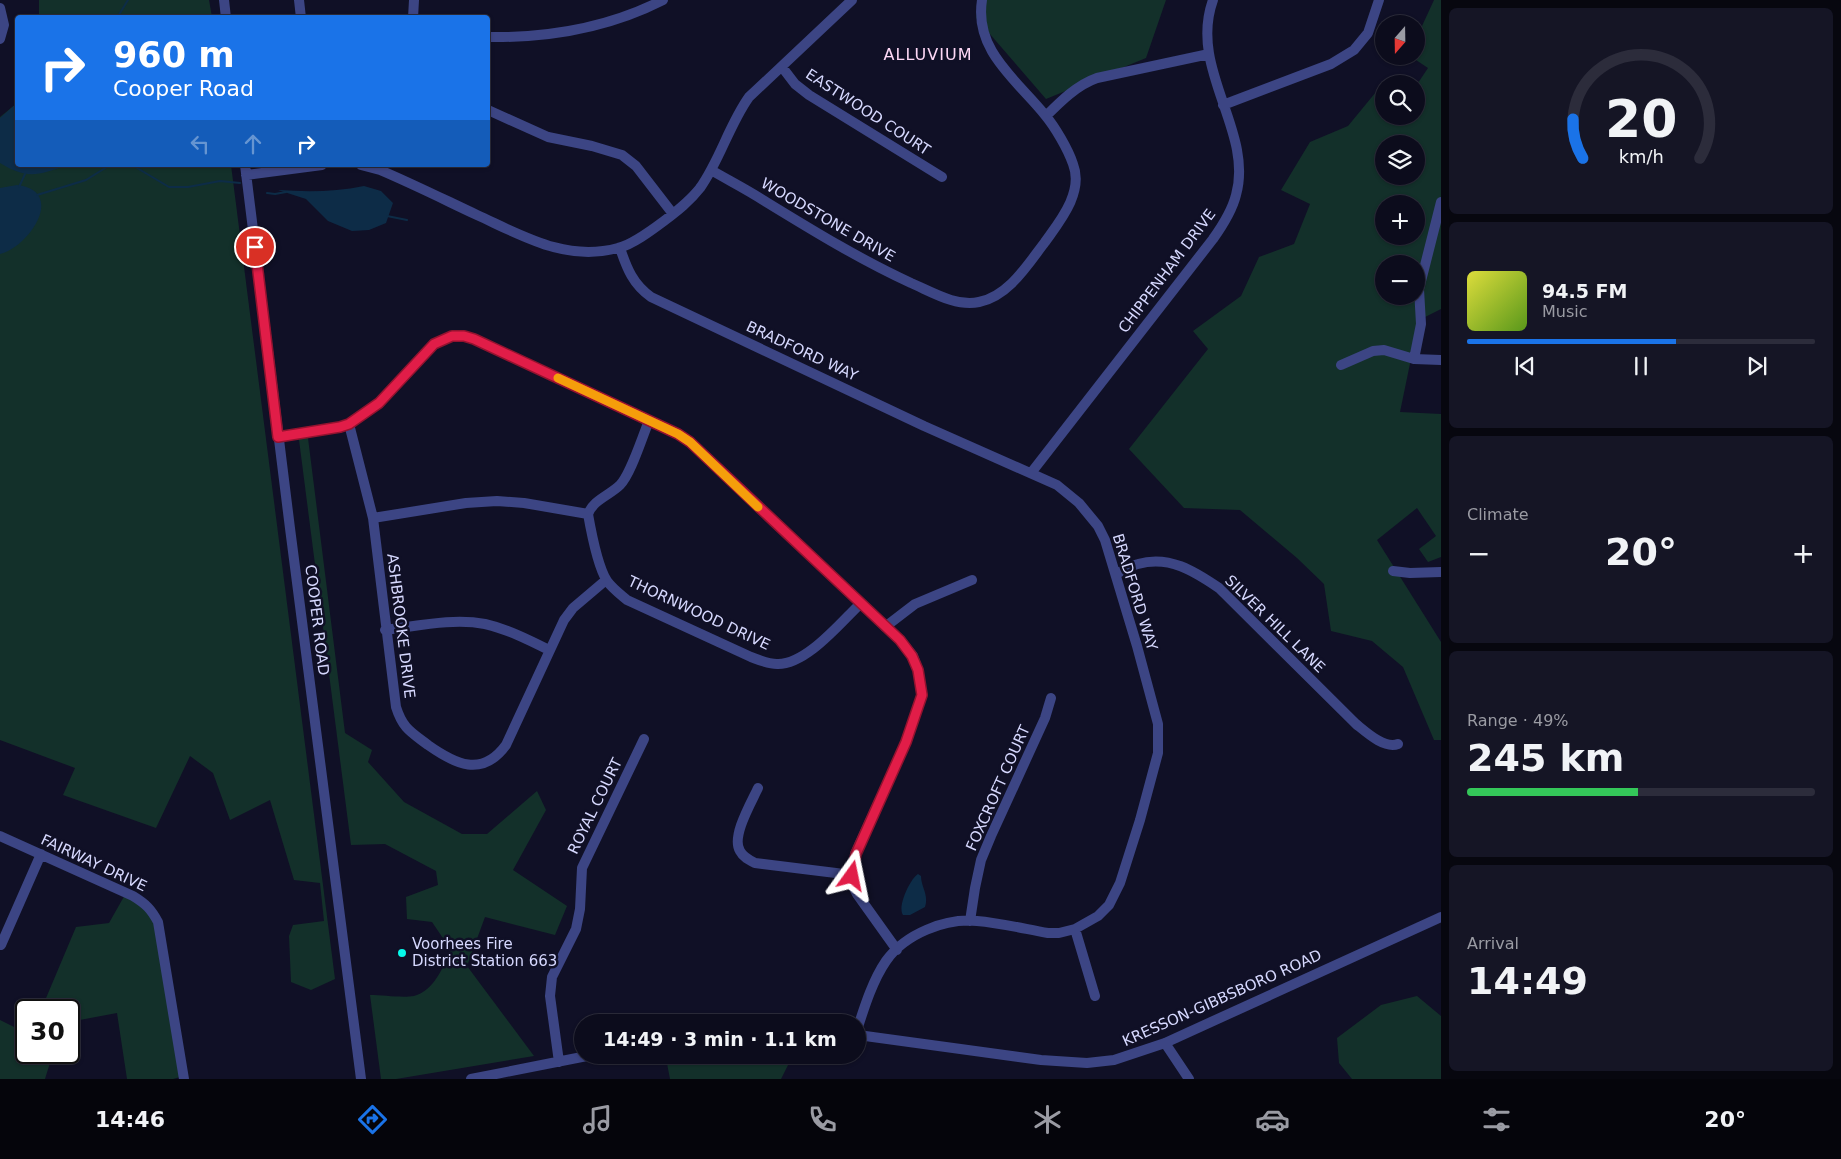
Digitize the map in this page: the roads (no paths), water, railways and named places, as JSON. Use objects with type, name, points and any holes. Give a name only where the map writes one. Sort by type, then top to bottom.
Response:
[{"type":"street","points":[[224,0],[226,15]]},
{"type":"street","points":[[299,0],[301,15]]},
{"type":"street","points":[[413,15],[414,0]]},
{"type":"street","points":[[490,37],[541,36],[575,31],[621,19],[663,0]]},
{"type":"street","points":[[368,167],[388,173],[541,244],[579,252],[620,248],[646,233],[683,207],[700,188],[741,109],[756,90],[852,0]]},
{"type":"street","name":"WOODSTONE DRIVE","points":[[711,170],[873,266],[951,300],[971,303],[981,302],[994,296],[1009,286],[1065,215],[1074,187],[1074,166],[1046,116],[994,56],[984,32],[980,10],[982,0]]},
{"type":"street","name":"CHIPPENHAM DRIVE","points":[[1031,473],[1213,239],[1226,220],[1236,196],[1240,169],[1237,148],[1209,54],[1207,23],[1213,0]]},
{"type":"street","points":[[1224,106],[1331,64],[1354,50],[1368,33],[1379,0]]},
{"type":"street","points":[[0,8],[4,25],[0,39]]},
{"type":"street","points":[[1046,116],[1069,94],[1088,81],[1209,54]]},
{"type":"street","name":"EASTWOOD COURT","points":[[782,67],[795,84],[809,95],[942,177]]},
{"type":"street","points":[[490,111],[528,130],[548,137],[592,146],[622,155],[636,166],[673,214]]},
{"type":"street","points":[[245,170],[288,167]]},
{"type":"street","name":"COOPER ROAD","points":[[245,170],[361,1079]]},
{"type":"street","points":[[1414,359],[1421,324],[1420,289],[1441,202]]},
{"type":"street","name":"BRADFORD WAY","points":[[620,248],[627,270],[634,281],[651,297],[924,426],[1057,485],[1090,516],[1105,540],[1116,574],[1158,724],[1158,754],[1120,883],[1108,905],[1098,916],[1075,929],[1059,933],[1048,934],[970,921],[944,924],[926,930],[886,960],[862,1014]]},
{"type":"street","points":[[278,437],[349,424],[379,403],[434,344],[452,336],[464,336],[649,421],[690,442],[900,640],[912,656],[918,670],[922,695],[906,742],[856,854],[852,876],[852,884],[857,894],[897,950]]},
{"type":"street","points":[[1341,365],[1373,351],[1384,350],[1414,359],[1441,360]]},
{"type":"street","points":[[373,518],[466,503],[497,501],[524,503],[588,514],[596,504],[621,485],[649,421]]},
{"type":"street","name":"ASHBROOKE DRIVE","points":[[349,424],[373,518],[395,700],[400,720],[405,728],[448,759],[465,764],[486,762],[494,759],[501,752],[564,620],[572,608],[606,580]]},
{"type":"street","name":"THORNWOOD DRIVE","points":[[588,514],[593,539],[606,580],[616,591],[627,600],[751,657],[778,664],[787,663],[805,655],[860,604]]},
{"type":"street","name":"SILVER HILL LANE","points":[[1116,574],[1137,564],[1153,562],[1180,566],[1194,571],[1219,588],[1356,724],[1385,744],[1393,746],[1398,744]]},
{"type":"street","points":[[1393,570],[1410,573],[1441,572]]},
{"type":"street","points":[[885,627],[915,604],[972,580]]},
{"type":"street","points":[[386,630],[450,622],[473,623],[499,628],[549,650]]},
{"type":"street","name":"FOXCROFT COURT","points":[[970,921],[974,888],[981,860],[1045,718],[1051,698]]},
{"type":"street","name":"ROYAL COURT","points":[[559,1062],[550,996],[552,977],[576,929],[580,909],[582,868],[644,739]]},
{"type":"street","points":[[758,788],[740,828],[738,837],[737,846],[746,858],[755,863],[852,876]]},
{"type":"street","name":"FAIRWAY DRIVE","points":[[0,836],[133,896],[147,904],[152,910],[158,922],[184,1079]]},
{"type":"street","points":[[1,945],[41,854]]},
{"type":"street","name":"KRESSON-GIBBSBORO ROAD","points":[[866,1036],[1040,1060],[1087,1063],[1114,1060],[1164,1042],[1441,917]]},
{"type":"street","points":[[1075,929],[1095,996]]},
{"type":"street","points":[[1164,1042],[1189,1079]]},
{"type":"street","points":[[471,1079],[574,1059]]},
{"type":"water","points":[[15,105],[15,167],[62,167],[41,173],[26,174],[0,163],[0,118]]},
{"type":"water","points":[[17,185],[32,189],[40,197],[41,208],[38,219],[31,231],[22,241],[0,254],[0,188]]},
{"type":"water","points":[[364,186],[381,191],[393,203],[386,223],[369,230],[352,231],[328,221],[306,199],[278,190],[321,191]]},
{"type":"water","points":[[918,874],[921,876],[925,895],[925,907],[910,915],[903,915],[902,906],[905,893],[911,881]]},
{"type":"waterway","points":[[119,15],[128,0]]},
{"type":"waterway","points":[[37,195],[86,180],[107,167]]},
{"type":"waterway","points":[[135,167],[169,187],[188,187],[220,181],[240,183]]},
{"type":"waterway","points":[[19,187],[25,174]]},
{"type":"waterway","points":[[267,193],[286,192]]},
{"type":"waterway","points":[[387,216],[407,220]]},
{"type":"place","name":"Voorhees Fire District Station 663","points":[[402,953]]},
{"type":"district","name":"ALLUVIUM","points":[[928,54]]}]
